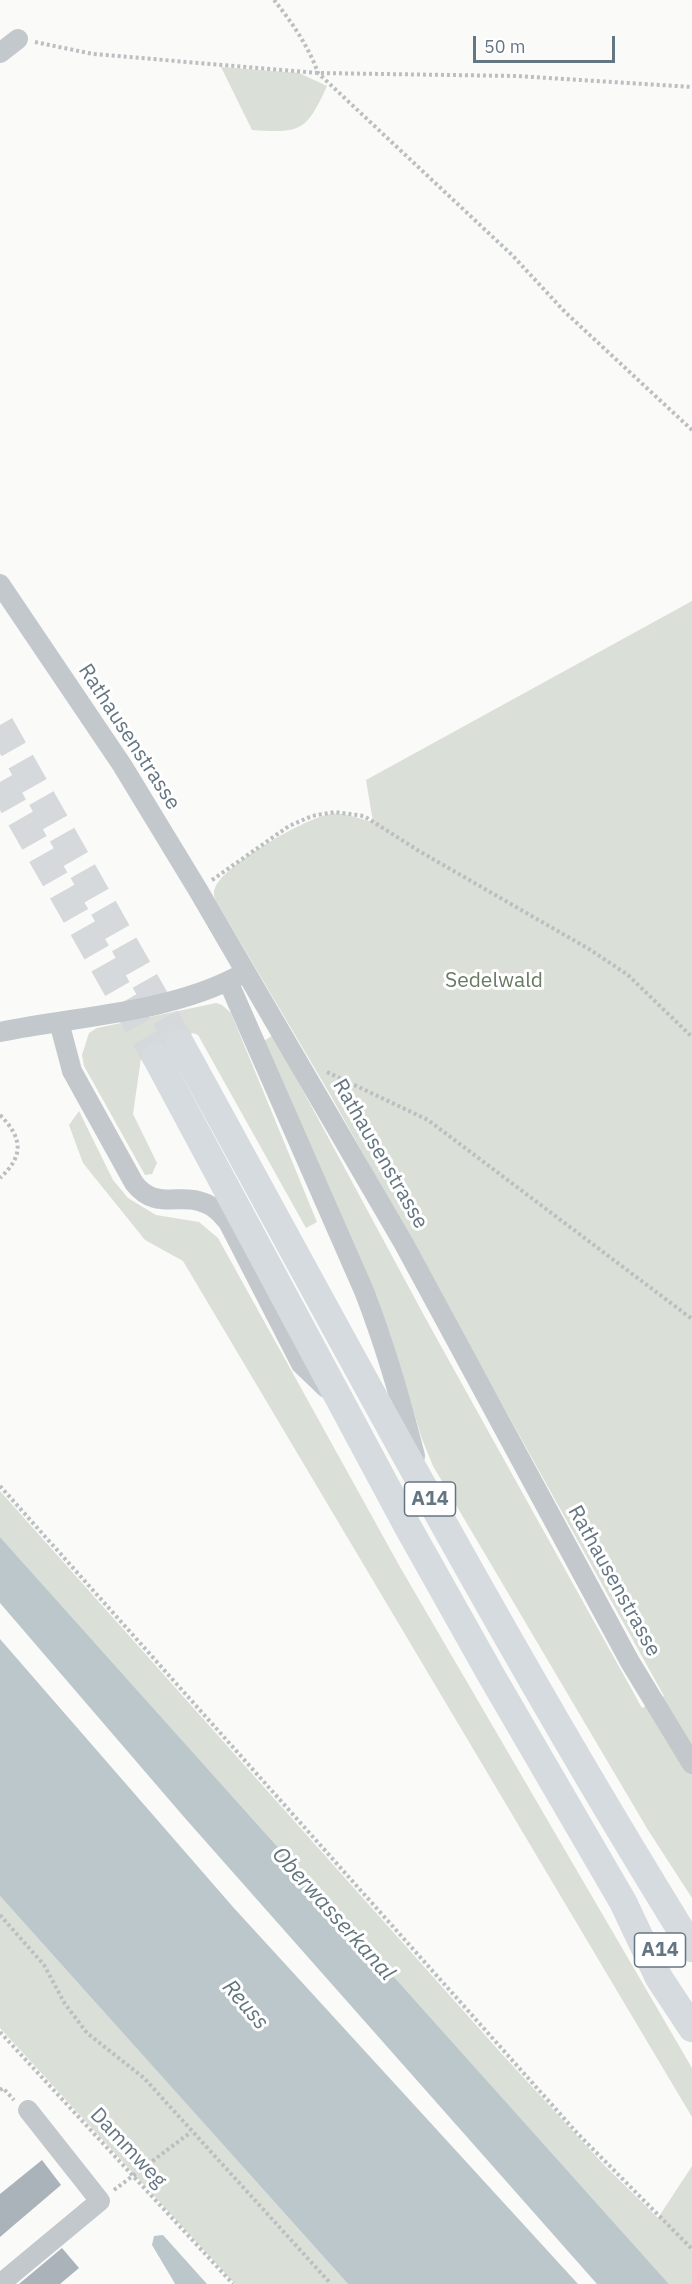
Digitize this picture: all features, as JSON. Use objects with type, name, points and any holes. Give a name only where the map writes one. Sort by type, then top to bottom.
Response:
[{"type":"highway","name":"A14","points":[[692,1948],[622,1836],[421,1482],[168,1050],[339,1400],[491,1675],[623,1902],[659,1978],[692,2028]]},
{"type":"highway","name":"A14","points":[[623,1902],[655,1943],[692,2001]]},
{"type":"street","points":[[0,53],[18,39]]},
{"type":"street","name":"Rathausenstrasse","points":[[0,584],[122,765],[198,890],[237,977],[295,1056],[405,1244],[630,1662],[692,1764]]},
{"type":"street","points":[[0,1032],[196,995],[237,977],[383,1340],[402,1404],[421,1482]]},
{"type":"street","points":[[59,1022],[72,1071],[134,1183],[144,1194],[152,1198],[195,1200],[207,1203],[219,1211],[228,1222],[301,1364],[339,1400]]},
{"type":"street","points":[[0,2284],[100,2201],[28,2110]]},
{"type":"path","points":[[274,0],[303,43],[318,73],[512,255],[565,312],[692,430]]},
{"type":"path","points":[[18,39],[93,54],[318,73],[516,76],[692,87]]},
{"type":"path","points":[[198,890],[289,826],[312,816],[335,812],[364,816],[418,851],[589,949],[628,975],[692,1037]]},
{"type":"path","points":[[295,1056],[428,1120],[692,1319]]},
{"type":"path","points":[[0,1115],[12,1127],[17,1138],[18,1154],[8,1171],[0,1178]]},
{"type":"path","points":[[0,1486],[578,2134],[692,2249]]},
{"type":"path","points":[[0,1915],[44,1965],[65,2004],[87,2033],[144,2078],[331,2284]]},
{"type":"path","name":"Dammweg","points":[[0,2032],[233,2284]]},
{"type":"path","points":[[133,2175],[192,2132]]},
{"type":"green space","points":[[221,67],[299,73],[327,86],[313,113],[300,126],[292,130],[281,131],[252,130]]},
{"type":"green space","name":"Sedelwald","points":[[692,601],[692,1898],[648,1830],[433,1466],[422,1439],[390,1334],[264,1041],[273,1035],[427,1321],[642,1708],[664,1696],[331,1096],[216,901],[214,893],[221,878],[249,855],[319,817],[331,814],[347,815],[373,822],[366,780]]},
{"type":"green space","points":[[216,1003],[231,1013],[317,1222],[306,1228],[198,1035],[193,1033],[141,1058],[133,1114],[157,1163],[152,1174],[145,1175],[84,1066],[82,1055],[89,1033],[97,1028]]},
{"type":"green space","points":[[79,1111],[113,1180],[128,1198],[156,1215],[199,1222],[218,1238],[400,1567],[692,2068],[692,2117],[183,1261],[145,1240],[83,1163],[69,1125]]},
{"type":"green space","points":[[0,1491],[501,2053],[605,2166],[658,2218],[692,2166],[692,2284],[669,2284],[0,1537]]},
{"type":"green space","points":[[0,1896],[348,2284],[235,2284],[0,2028]]},
{"type":"water","name":"Oberwasserkanal","points":[[0,1537],[669,2284],[597,2284],[184,1817],[0,1603]]},
{"type":"water","name":"Reuss","points":[[0,1639],[233,1907],[578,2284],[348,2284],[0,1896]]},
{"type":"water","points":[[163,2235],[207,2284],[175,2284],[152,2245],[154,2236]]},
{"type":"building","points":[[42,2160],[61,2185],[0,2237],[0,2194]]},
{"type":"building","points":[[62,2248],[79,2268],[60,2284],[19,2284]]},
{"type":"tunnel","points":[[0,725],[180,1043]]},
{"type":"tunnel","points":[[0,782],[156,1057]]}]
